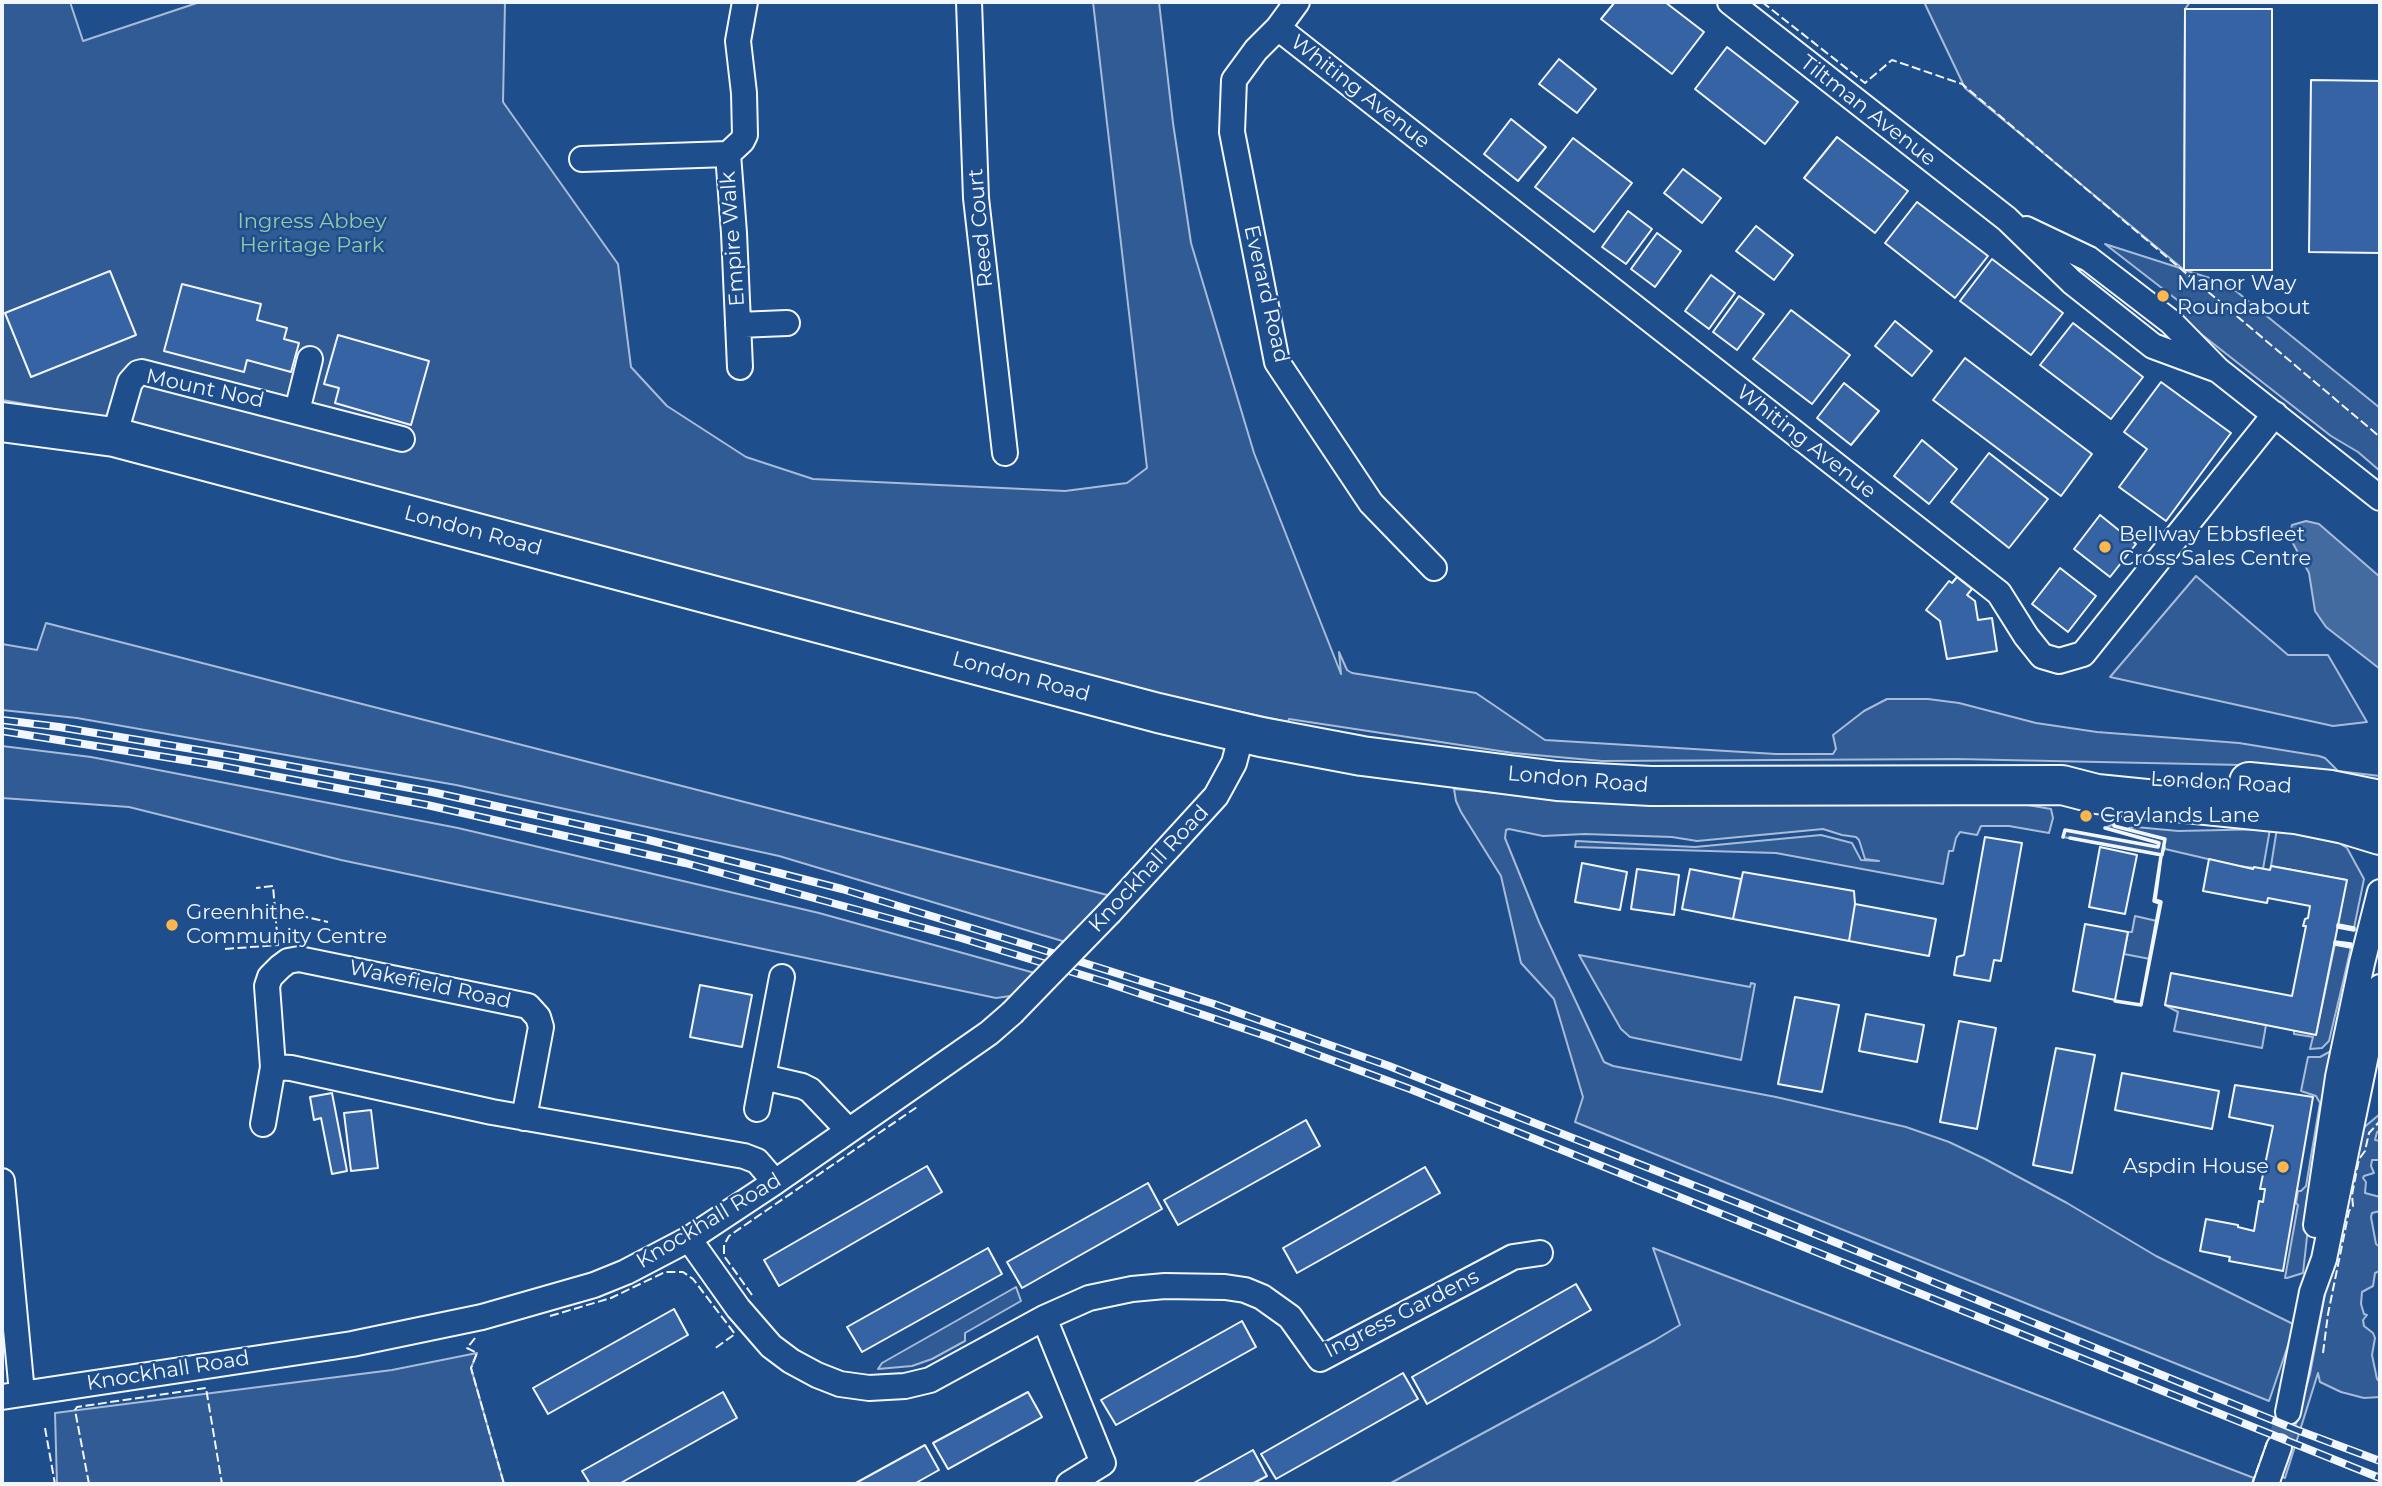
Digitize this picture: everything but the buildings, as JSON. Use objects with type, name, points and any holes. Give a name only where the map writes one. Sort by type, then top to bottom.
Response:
[{"type":"main road","name":"London Road","points":[[2,422],[114,437],[1063,689],[1242,733],[1362,756],[1570,782],[1651,786],[2062,785],[2100,778],[2245,782],[2376,804]]},
{"type":"main road","name":"London Road","points":[[2062,785],[2096,794],[2295,814],[2344,824],[2380,836]]},
{"type":"street","name":"Empire Walk","points":[[582,159],[728,154],[742,141],[745,135],[744,93],[738,41],[745,2]]},
{"type":"street","name":"Reed Court","points":[[969,2],[976,198],[1005,453]]},
{"type":"street","name":"Everard Road","points":[[1297,2],[1234,80],[1232,132],[1277,362],[1371,503],[1434,568]]},
{"type":"street","name":"Tiltman Avenue","points":[[1730,2],[2007,219],[2072,282],[2154,346],[2218,370],[2380,498]]},
{"type":"street","name":"Whiting Avenue","points":[[1278,28],[1999,593],[2042,656],[2059,661],[2083,654],[2275,414]]},
{"type":"street","name":"Empire Walk","points":[[728,154],[740,367]]},
{"type":"street","name":"Empire Walk","points":[[738,325],[787,323]]},
{"type":"street","points":[[297,411],[310,359]]},
{"type":"street","name":"Mount Nod","points":[[114,437],[130,382],[142,372],[402,439]]},
{"type":"street","name":"Knockhall Road","points":[[12,1395],[352,1344],[464,1321],[594,1285],[626,1272],[688,1239],[989,1033],[1012,1013],[1110,912],[1216,796],[1234,762],[1242,733]]},
{"type":"street","points":[[2312,1292],[2311,1266],[2338,1077],[2380,892]]},
{"type":"street","name":"Wakefield Road","points":[[263,1124],[273,1067],[266,994],[268,981],[273,972],[285,963],[299,959],[521,1003],[532,1009],[540,1022],[540,1032],[524,1118]]},
{"type":"street","points":[[757,1109],[782,977]]},
{"type":"street","points":[[2338,1077],[2350,1076],[2363,1008],[2380,986]]},
{"type":"street","points":[[2288,1412],[2312,1292],[2324,1259],[2380,986]]},
{"type":"street","points":[[273,1067],[291,1068],[524,1118],[744,1156],[757,1161],[775,1182]]},
{"type":"street","points":[[763,1077],[807,1088],[848,1130]]},
{"type":"street","points":[[2,1181],[12,1395]]},
{"type":"street","name":"Ingress Gardens","points":[[688,1239],[763,1339],[799,1366],[840,1384],[889,1388],[930,1380],[1044,1318],[1089,1298],[1132,1289],[1187,1285],[1225,1287],[1256,1294],[1286,1312],[1320,1359],[1513,1257],[1540,1253]]},
{"type":"street","points":[[1044,1318],[1103,1463],[1069,1484]]},
{"type":"street","points":[[2266,1484],[2279,1447]]},
{"type":"shaded area","name":"Ingress Abbey Heritage Park","points":[[2,2],[70,2],[83,41],[200,2],[505,2],[503,102],[618,264],[631,367],[667,406],[746,457],[813,479],[1065,491],[1127,483],[1147,468],[1093,2],[1159,2],[1191,243],[1254,453],[1341,674],[1339,652],[1347,670],[1352,673],[1476,693],[1545,740],[1776,754],[1833,754],[1836,749],[1833,735],[1864,711],[1887,699],[1928,699],[1959,703],[2036,723],[2097,732],[2239,743],[2319,756],[2325,758],[2338,771],[2380,776],[2380,780],[2243,765],[1956,759],[1602,761],[1513,753],[1289,719],[1288,722],[1098,678],[83,414],[2,400]]},
{"type":"shaded area","points":[[1924,2],[2190,2],[2185,9],[2184,270],[2226,283],[2380,408],[2380,471],[2178,316],[2185,306],[2105,244],[2183,269],[1965,88]]},
{"type":"shaded area","points":[[2306,521],[2319,524],[2380,577],[2380,669],[2326,627],[2315,611],[2309,573],[2289,536],[2292,525]]},
{"type":"shaded area","points":[[2196,576],[2288,655],[2328,655],[2367,722],[2333,726],[2110,677]]},
{"type":"shaded area","points":[[46,623],[1123,899],[1079,946],[779,856],[456,785],[77,718],[2,710],[2,644],[37,650]]},
{"type":"shaded area","points":[[2,746],[91,757],[458,828],[819,913],[1049,977],[1032,993],[996,998],[341,860],[129,807],[2,798]]},
{"type":"shaded area","points":[[1454,789],[1575,800],[2016,803],[2051,809],[2053,818],[2049,833],[2009,826],[1981,826],[1977,835],[1960,832],[1953,851],[1949,851],[1943,884],[1776,853],[1575,847],[1576,841],[1695,847],[1821,835],[1852,843],[1861,860],[1879,861],[1865,859],[1856,837],[1823,829],[1697,841],[1672,837],[1585,834],[1543,836],[1509,829],[1506,830],[1505,838],[1539,922],[1604,1062],[1906,1127],[1949,1142],[1985,1159],[2067,1203],[2156,1256],[2295,1325],[2269,1401],[1575,1122],[1583,1097],[1554,999],[1521,963],[1501,876],[1461,812]]},
{"type":"shaded area","points":[[2114,824],[2128,830],[2136,827],[2178,831],[2270,829],[2263,869],[2238,866],[2165,847],[2162,855],[2063,837],[2065,830],[2158,847],[2158,842],[2105,828]]},
{"type":"shaded area","points":[[2277,828],[2339,843],[2347,848],[2364,879],[2354,928],[2338,925],[2346,880],[2271,866]]},
{"type":"shaded area","points":[[2135,916],[2157,921],[2150,959],[2124,954],[2128,932],[2132,932]]},
{"type":"shaded area","points":[[2335,944],[2351,947],[2329,1041],[2322,1048],[2310,1049],[2313,1037],[2294,1034],[2294,1030],[2316,1034]]},
{"type":"shaded area","points":[[1579,955],[1750,987],[1751,983],[1755,984],[1741,1060],[1630,1037],[1621,1029]]},
{"type":"shaded area","points":[[2165,1005],[2266,1025],[2262,1048],[2174,1031],[2178,1012]]},
{"type":"shaded area","points":[[2331,1051],[2323,1093],[2303,1273],[2285,1278],[2298,1191],[2306,1186],[2320,1103],[2316,1096],[2301,1091],[2308,1057],[2320,1057]]},
{"type":"shaded area","points":[[2380,1114],[2380,1131],[2377,1132],[2375,1140],[2380,1141],[2380,1160],[2372,1160],[2374,1173],[2363,1178],[2366,1182],[2365,1193],[2380,1197],[2380,1211],[2372,1213],[2371,1217],[2376,1244],[2380,1247],[2380,1271],[2375,1273],[2373,1286],[2362,1292],[2361,1304],[2364,1314],[2367,1315],[2363,1320],[2364,1326],[2375,1338],[2372,1355],[2380,1382],[2380,1397],[2364,1398],[2341,1392],[2320,1382],[2318,1373],[2285,1478],[2281,1476],[2310,1374],[2331,1261],[2362,1129]]},
{"type":"shaded area","points":[[1653,1248],[2254,1478],[2252,1484],[1389,1484],[1680,1325]]},
{"type":"shaded area","points":[[1016,1287],[1021,1301],[965,1333],[965,1341],[932,1359],[912,1366],[878,1369],[882,1363]]},
{"type":"shaded area","points":[[477,1353],[471,1368],[504,1484],[57,1484],[55,1413],[392,1370]]},
{"type":"tunnel","points":[[2279,1447],[2288,1412]]},
{"type":"railway","points":[[2,720],[235,756],[432,792],[645,839],[842,889],[1024,944],[1214,1004],[1389,1066],[1746,1206],[2297,1430],[2380,1461]]},
{"type":"railway","points":[[2,731],[215,765],[427,805],[685,863],[961,938],[1105,982],[1269,1037],[1410,1089],[2380,1478]]},
{"type":"fence","points":[[1762,2],[1865,83],[1892,60],[1962,84],[2380,437]]},
{"type":"fence","points":[[225,949],[278,945],[273,886],[256,888]]},
{"type":"fence","points":[[275,910],[328,922]]},
{"type":"fence","points":[[752,1295],[724,1256],[724,1245],[729,1236],[917,1107]]},
{"type":"fence","points":[[2323,1353],[2328,1314],[2349,1211],[2353,1206],[2352,1195],[2359,1159],[2365,1151],[2369,1133],[2380,1121]]},
{"type":"fence","points":[[550,1316],[611,1298],[665,1272],[683,1272],[693,1279],[735,1334],[714,1349]]},
{"type":"fence","points":[[475,1338],[467,1348],[477,1353],[471,1368],[504,1484]]},
{"type":"fence","points":[[89,1484],[75,1410],[77,1407],[206,1388],[222,1484]]},
{"type":"fence","points":[[45,1428],[55,1484]]},
{"type":"fence","points":[[2252,1484],[2267,1442]]},
{"type":"wall","points":[[2070,838],[2162,855],[2165,839],[2114,824]]},
{"type":"wall","points":[[2063,837],[2065,830],[2158,847],[2159,843],[2105,828]]},
{"type":"wall","points":[[2161,856],[2154,901],[2160,903],[2141,1005],[2115,1001],[2141,1005],[2161,902],[2155,900],[2161,856]]},
{"type":"wall","points":[[2338,925],[2354,928],[2354,930],[2338,927],[2338,925]]},
{"type":"wall","points":[[2335,942],[2351,944],[2351,947],[2335,944],[2335,942]]},
{"type":"place","name":"Manor Way Roundabout","points":[[2163,296]]},
{"type":"place","name":"Bellway Ebbsfleet Cross Sales Centre","points":[[2105,547]]},
{"type":"place","name":"Craylands Lane","points":[[2086,816]]},
{"type":"place","name":"Greenhithe Community Centre","points":[[172,925]]},
{"type":"place","name":"Aspdin House","points":[[2283,1167]]}]
